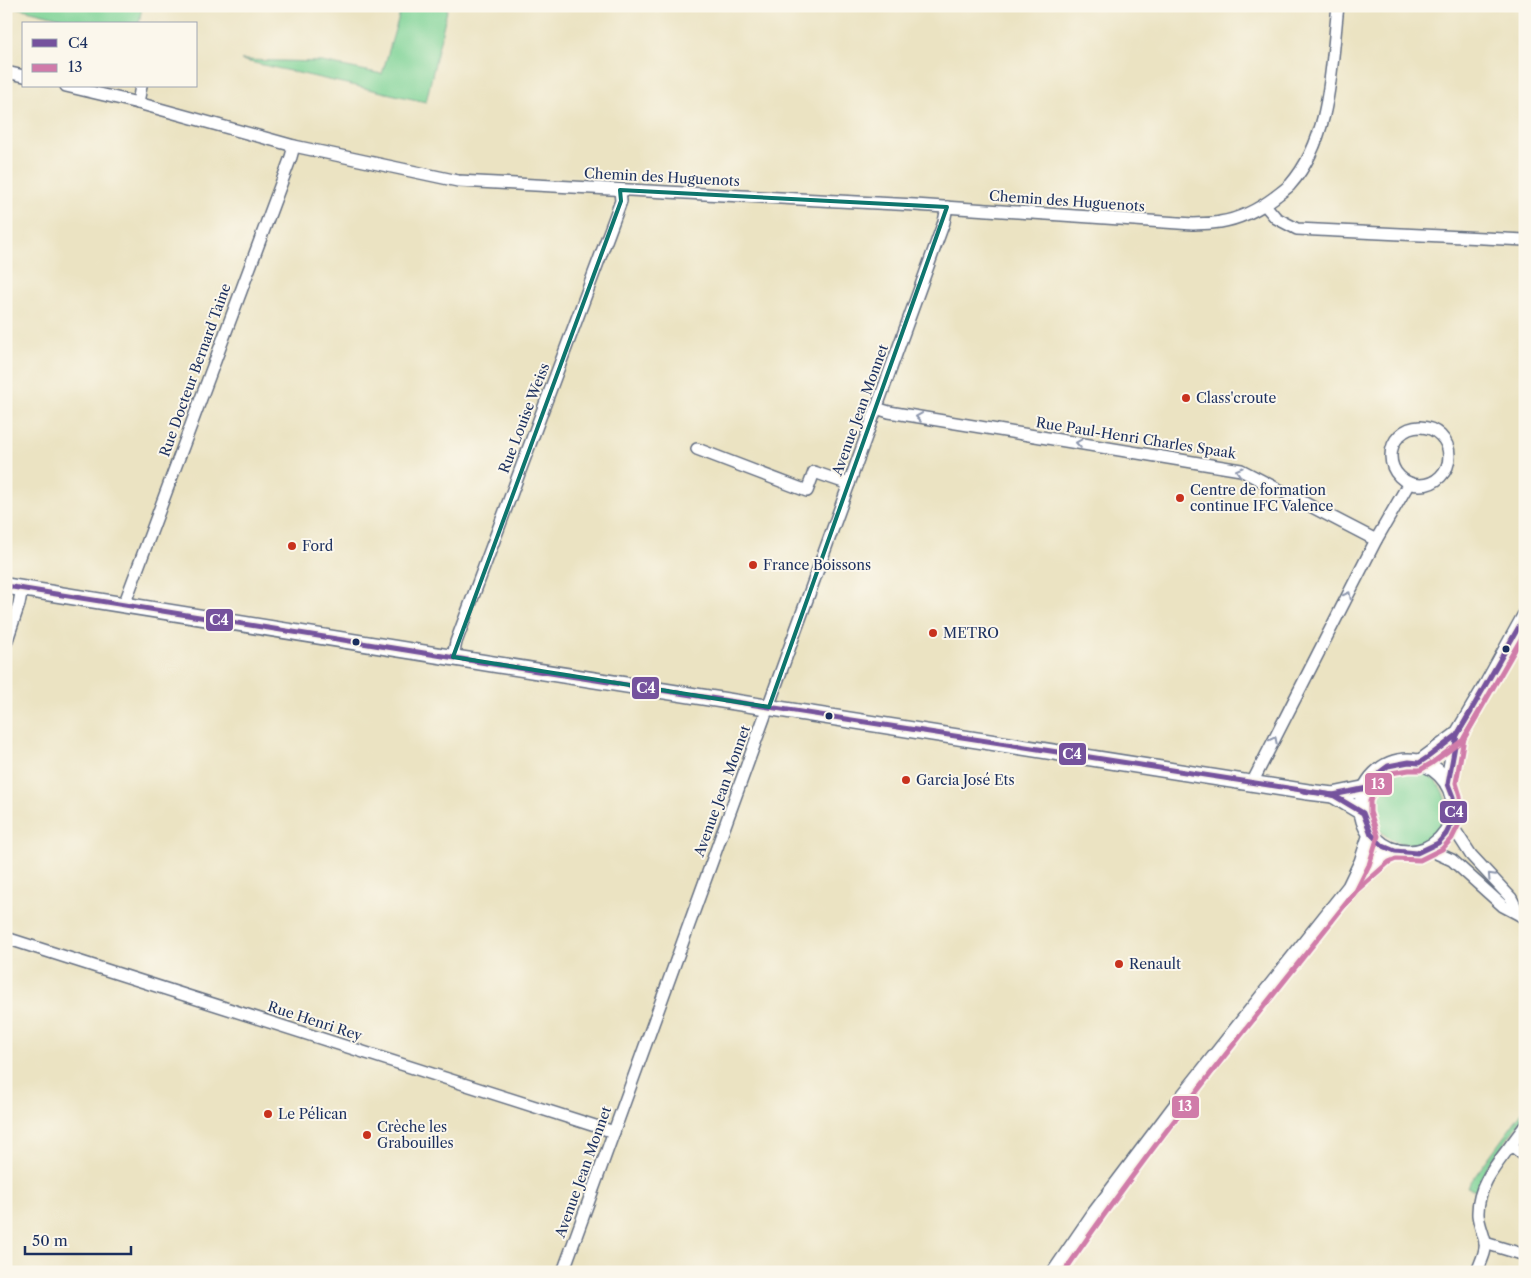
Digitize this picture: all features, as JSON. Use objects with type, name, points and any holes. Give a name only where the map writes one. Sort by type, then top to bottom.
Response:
[{"type":"street","name":"Chemin des Huguenots","points":[[74,88],[294,146],[458,181],[947,207],[1193,224],[1220,223],[1265,205],[1289,185],[1306,162],[1317,138],[1326,104],[1338,6]]},
{"type":"street","points":[[6,72],[22,76]]},
{"type":"street","points":[[138,104],[142,88]]},
{"type":"street","name":"Rue Docteur Bernard Taine","points":[[124,605],[294,146]]},
{"type":"street","name":"Rue Louise Weiss","points":[[452,657],[621,201],[620,190]]},
{"type":"street","points":[[1265,205],[1276,218],[1296,229],[1525,240]]},
{"type":"street","name":"Avenue Jean Monnet","points":[[563,1272],[944,222],[947,207]]},
{"type":"street","name":"Rue Paul-Henri Charles Spaak","points":[[876,408],[889,412],[1241,470],[1376,540]]},
{"type":"street","points":[[1417,426],[1435,430],[1443,436],[1448,445],[1450,455],[1444,474],[1428,484],[1418,485],[1409,482],[1400,477],[1394,470],[1391,461],[1391,451],[1394,442],[1400,434],[1417,426]]},
{"type":"street","points":[[697,448],[807,491],[814,472],[849,484]]},
{"type":"street","points":[[1252,783],[1376,540],[1409,482]]},
{"type":"street","points":[[6,586],[1332,796],[1363,813]]},
{"type":"street","points":[[6,643],[19,604],[22,588]]},
{"type":"street","points":[[1448,784],[1457,735],[1525,616]]},
{"type":"street","points":[[1419,763],[1457,735]]},
{"type":"street","points":[[1409,762],[1419,763],[1430,767],[1440,774],[1448,784],[1453,797],[1454,810],[1451,824],[1446,834],[1438,843],[1417,853],[1405,854],[1383,846],[1371,834],[1363,813],[1363,800],[1367,788],[1380,772],[1388,766],[1409,762]]},
{"type":"street","points":[[1332,796],[1367,788]]},
{"type":"street","points":[[1451,824],[1471,855],[1512,898],[1522,917]]},
{"type":"street","points":[[1350,887],[1362,862],[1371,834]]},
{"type":"street","points":[[1427,849],[1452,860],[1503,906],[1522,917]]},
{"type":"street","points":[[1055,1272],[1094,1214],[1180,1101],[1350,887],[1394,851]]},
{"type":"street","name":"Rue Henri Rey","points":[[6,938],[614,1132]]},
{"type":"street","points":[[1477,1272],[1485,1243],[1478,1216],[1483,1186],[1488,1176],[1525,1126]]},
{"type":"street","points":[[1511,1145],[1525,1156]]},
{"type":"street","points":[[1485,1243],[1525,1255]]},
{"type":"highlighted area","points":[[620,190],[947,207],[769,707],[453,657],[621,201]]},
{"type":"green space","points":[[10,6],[142,6],[139,22],[78,22]]},
{"type":"green space","points":[[402,6],[448,6],[426,102],[241,60],[322,62],[382,74]]},
{"type":"green space","points":[[1409,770],[1430,776],[1440,786],[1446,807],[1440,828],[1430,838],[1409,844],[1388,838],[1378,828],[1372,807],[1378,786],[1388,776]]},
{"type":"green space","points":[[1525,1108],[1525,1115],[1486,1168],[1476,1190],[1467,1187]]},
{"type":"transit line","name":"C4","points":[[6,586],[1333,795],[1363,813],[1371,834],[1383,846],[1395,851],[1417,853],[1438,843],[1446,834],[1451,824],[1454,810],[1453,797],[1448,784],[1457,735],[1525,616]]},
{"type":"transit line","name":"13","points":[[1064,1272],[1170,1127],[1355,892],[1389,862],[1396,859],[1420,860],[1442,849],[1452,838],[1458,826],[1461,811],[1460,796],[1456,783],[1464,738],[1525,632]]},
{"type":"transit line","name":"C4","points":[[1303,791],[1333,795],[1367,788],[1380,772],[1388,766],[1409,762],[1419,763],[1428,757],[1457,735],[1471,712]]},
{"type":"transit line","name":"13","points":[[1349,900],[1356,891],[1369,865],[1378,836],[1370,812],[1370,801],[1378,784],[1391,773],[1420,770],[1432,763],[1463,740],[1477,716]]},
{"type":"place","name":"Class'croute","points":[[1186,398]]},
{"type":"place","name":"Centre de formation continue IFC Valence","points":[[1180,498]]},
{"type":"place","name":"Ford","points":[[292,546]]},
{"type":"place","name":"France Boissons","points":[[753,565]]},
{"type":"place","name":"METRO","points":[[933,633]]},
{"type":"place","name":"Garcia José Ets","points":[[906,780]]},
{"type":"place","name":"Renault","points":[[1119,964]]},
{"type":"place","name":"Le Pélican","points":[[268,1114]]},
{"type":"place","name":"Crèche les Grabouilles","points":[[367,1135]]}]
